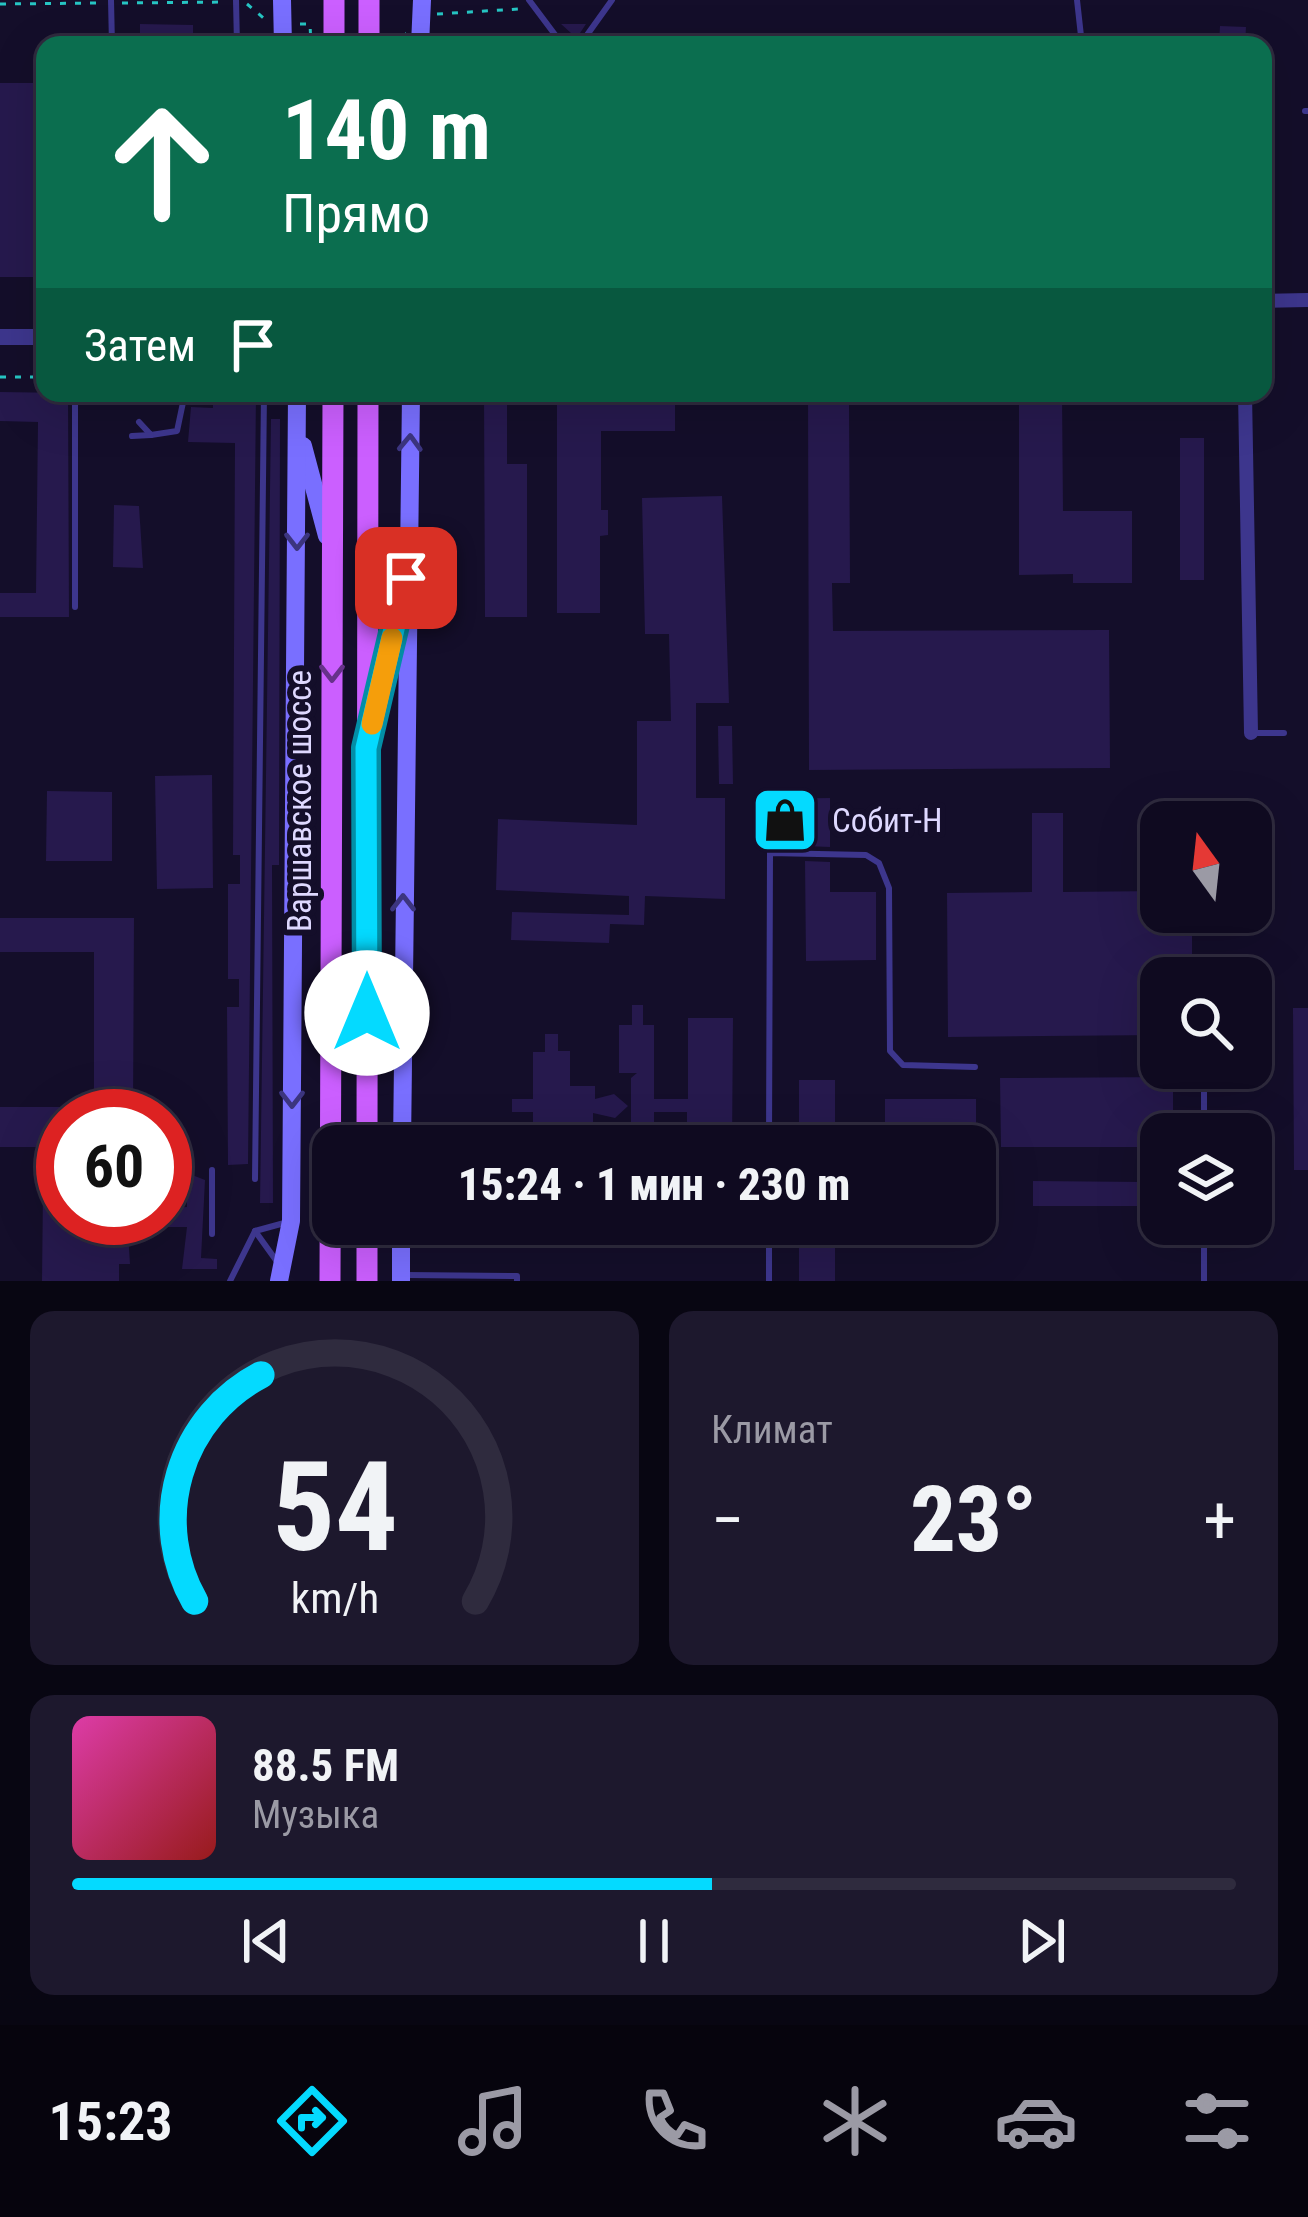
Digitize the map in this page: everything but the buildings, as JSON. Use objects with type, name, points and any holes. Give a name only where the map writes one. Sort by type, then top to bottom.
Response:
[{"type":"main road","points":[[282,0],[283,36]]},
{"type":"main road","points":[[334,0],[334,36]]},
{"type":"main road","points":[[369,0],[369,36]]},
{"type":"main road","points":[[280,1274],[291,1221],[297,402]]},
{"type":"main road","name":"Варшавское шоссе","points":[[330,1281],[333,402]]},
{"type":"main road","name":"Варшавское шоссе","points":[[367,1125],[368,402]]},
{"type":"main road","points":[[402,1125],[411,402]]},
{"type":"main road","points":[[298,424],[333,556]]},
{"type":"main road","points":[[366,748],[406,578]]},
{"type":"main road","points":[[367,1245],[367,1281]]},
{"type":"main road","points":[[401,1245],[401,1278]]},
{"type":"street","points":[[1272,301],[1308,299]]},
{"type":"street","points":[[0,337],[36,337]]},
{"type":"street","points":[[1245,402],[1251,733]]},
{"type":"lane","points":[[529,0],[556,36],[563,36]]},
{"type":"lane","points":[[587,35],[612,0]]},
{"type":"lane","points":[[1077,0],[1081,36]]},
{"type":"lane","points":[[111,1],[112,36]]},
{"type":"lane","points":[[236,1],[237,36]]},
{"type":"lane","points":[[75,402],[75,608]]},
{"type":"lane","points":[[132,436],[177,431],[183,402]]},
{"type":"lane","points":[[255,1178],[254,880],[260,870],[264,402]]},
{"type":"lane","points":[[139,422],[152,435]]},
{"type":"lane","points":[[1251,733],[1284,733]]},
{"type":"lane","points":[[769,1125],[770,853],[866,855],[879,862],[889,887],[890,1051],[903,1065],[975,1067]]},
{"type":"lane","points":[[212,1170],[212,1234]]},
{"type":"lane","points":[[230,1281],[255,1231],[291,1221]]},
{"type":"lane","points":[[255,1231],[280,1274]]},
{"type":"lane","points":[[769,1245],[769,1281]]},
{"type":"lane","points":[[1204,1245],[1204,1281]]},
{"type":"lane","points":[[401,1278],[517,1276],[517,1281]]},
{"type":"path","points":[[0,4],[236,1],[245,2],[272,25]]},
{"type":"path","points":[[428,7],[518,9]]},
{"type":"path","points":[[310,24],[311,36]]},
{"type":"path","points":[[0,377],[36,377]]},
{"type":"slow traffic","points":[[372,724],[392,638]]},
{"type":"place","name":"Собит-Н","points":[[785,820]]},
{"type":"route","points":[[367,1013],[366,748],[406,578]]}]
